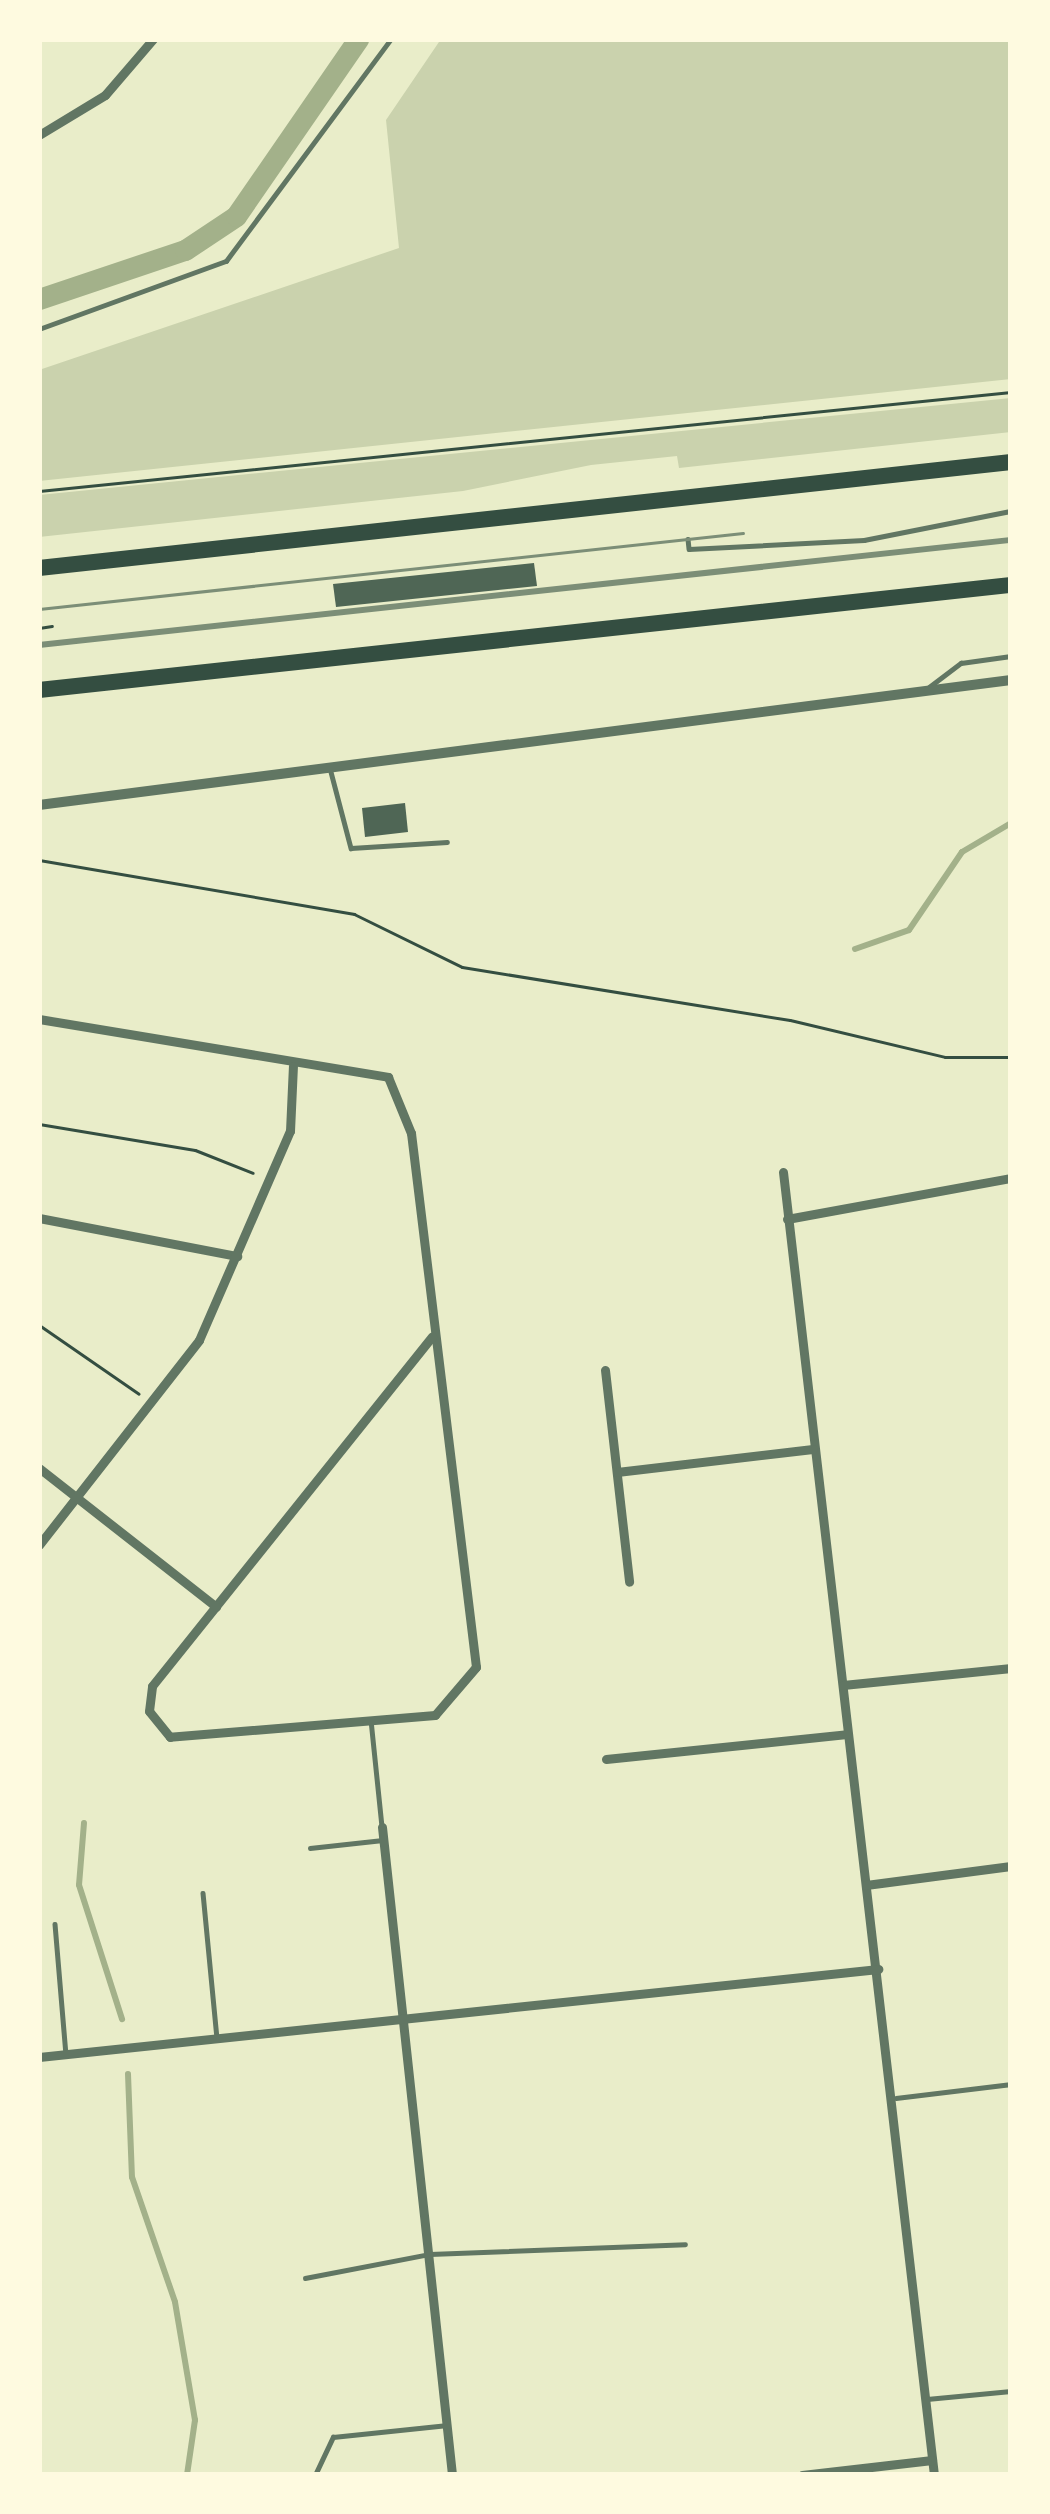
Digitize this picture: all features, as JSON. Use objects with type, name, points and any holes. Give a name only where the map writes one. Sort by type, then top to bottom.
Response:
[{"type":"highway","points":[[39,568],[1011,462]]},
{"type":"highway","points":[[39,690],[1011,585]]},
{"type":"street","points":[[39,135],[105,95],[153,39]]},
{"type":"street","points":[[39,805],[1011,680]]},
{"type":"street","points":[[39,1019],[293,1066],[388,1077],[411,1133],[432,1336],[476,1667],[435,1715],[170,1737],[149,1711],[152,1686],[432,1336]]},
{"type":"street","points":[[39,1545],[154,1407],[237,1256],[290,1131],[293,1066]]},
{"type":"street","points":[[782,1172],[847,1734],[896,2098],[934,2475]]},
{"type":"street","points":[[787,1219],[1011,1178]]},
{"type":"street","points":[[39,1218],[237,1256]]},
{"type":"street","points":[[605,1370],[629,1582]]},
{"type":"street","points":[[617,1472],[813,1449]]},
{"type":"street","points":[[39,1468],[216,1607]]},
{"type":"street","points":[[843,1684],[1011,1668]]},
{"type":"street","points":[[606,1759],[847,1734]]},
{"type":"street","points":[[382,1827],[452,2475]]},
{"type":"street","points":[[866,1885],[1011,1866]]},
{"type":"street","points":[[39,2056],[878,1969]]},
{"type":"street","points":[[802,2475],[932,2460]]},
{"type":"lane","points":[[39,329],[226,261],[391,39]]},
{"type":"lane","points":[[688,538],[689,549],[865,540],[1011,511]]},
{"type":"lane","points":[[922,692],[961,663],[1011,656]]},
{"type":"lane","points":[[330,768],[351,848],[447,842]]},
{"type":"lane","points":[[371,1720],[382,1827]]},
{"type":"lane","points":[[310,1848],[383,1840]]},
{"type":"lane","points":[[203,1893],[218,2039]]},
{"type":"lane","points":[[55,1924],[66,2054]]},
{"type":"lane","points":[[896,2098],[1011,2084]]},
{"type":"lane","points":[[304,2278],[430,2254],[686,2245]]},
{"type":"lane","points":[[927,2399],[1011,2392]]},
{"type":"lane","points":[[315,2475],[333,2437],[447,2425]]},
{"type":"path","points":[[39,491],[1011,392]]},
{"type":"path","points":[[39,628],[52,626]]},
{"type":"path","points":[[39,860],[354,914],[462,968],[790,1020],[944,1057],[1011,1057]]},
{"type":"path","points":[[39,1124],[195,1150],[273,1180]]},
{"type":"path","points":[[39,1325],[154,1407]]},
{"type":"green space","points":[[441,39],[1011,39],[1011,379],[39,481],[39,370],[399,248],[386,120]]},
{"type":"green space","points":[[1011,398],[1011,432],[679,468],[677,456],[591,465],[463,491],[39,537],[39,495]]},
{"type":"building","points":[[534,563],[537,586],[336,607],[333,584]]},
{"type":"building","points":[[405,803],[408,832],[365,837],[362,808]]},
{"type":"waterway","points":[[39,299],[185,250],[236,216],[358,39]]},
{"type":"waterway","points":[[855,949],[909,930],[962,852],[1011,823]]},
{"type":"waterway","points":[[84,1823],[79,1885],[122,2019]]},
{"type":"waterway","points":[[128,2074],[132,2177],[175,2302],[195,2420],[187,2475]]},
{"type":"tram line","points":[[39,609],[743,533]]},
{"type":"railway","points":[[39,645],[1011,540]]}]
